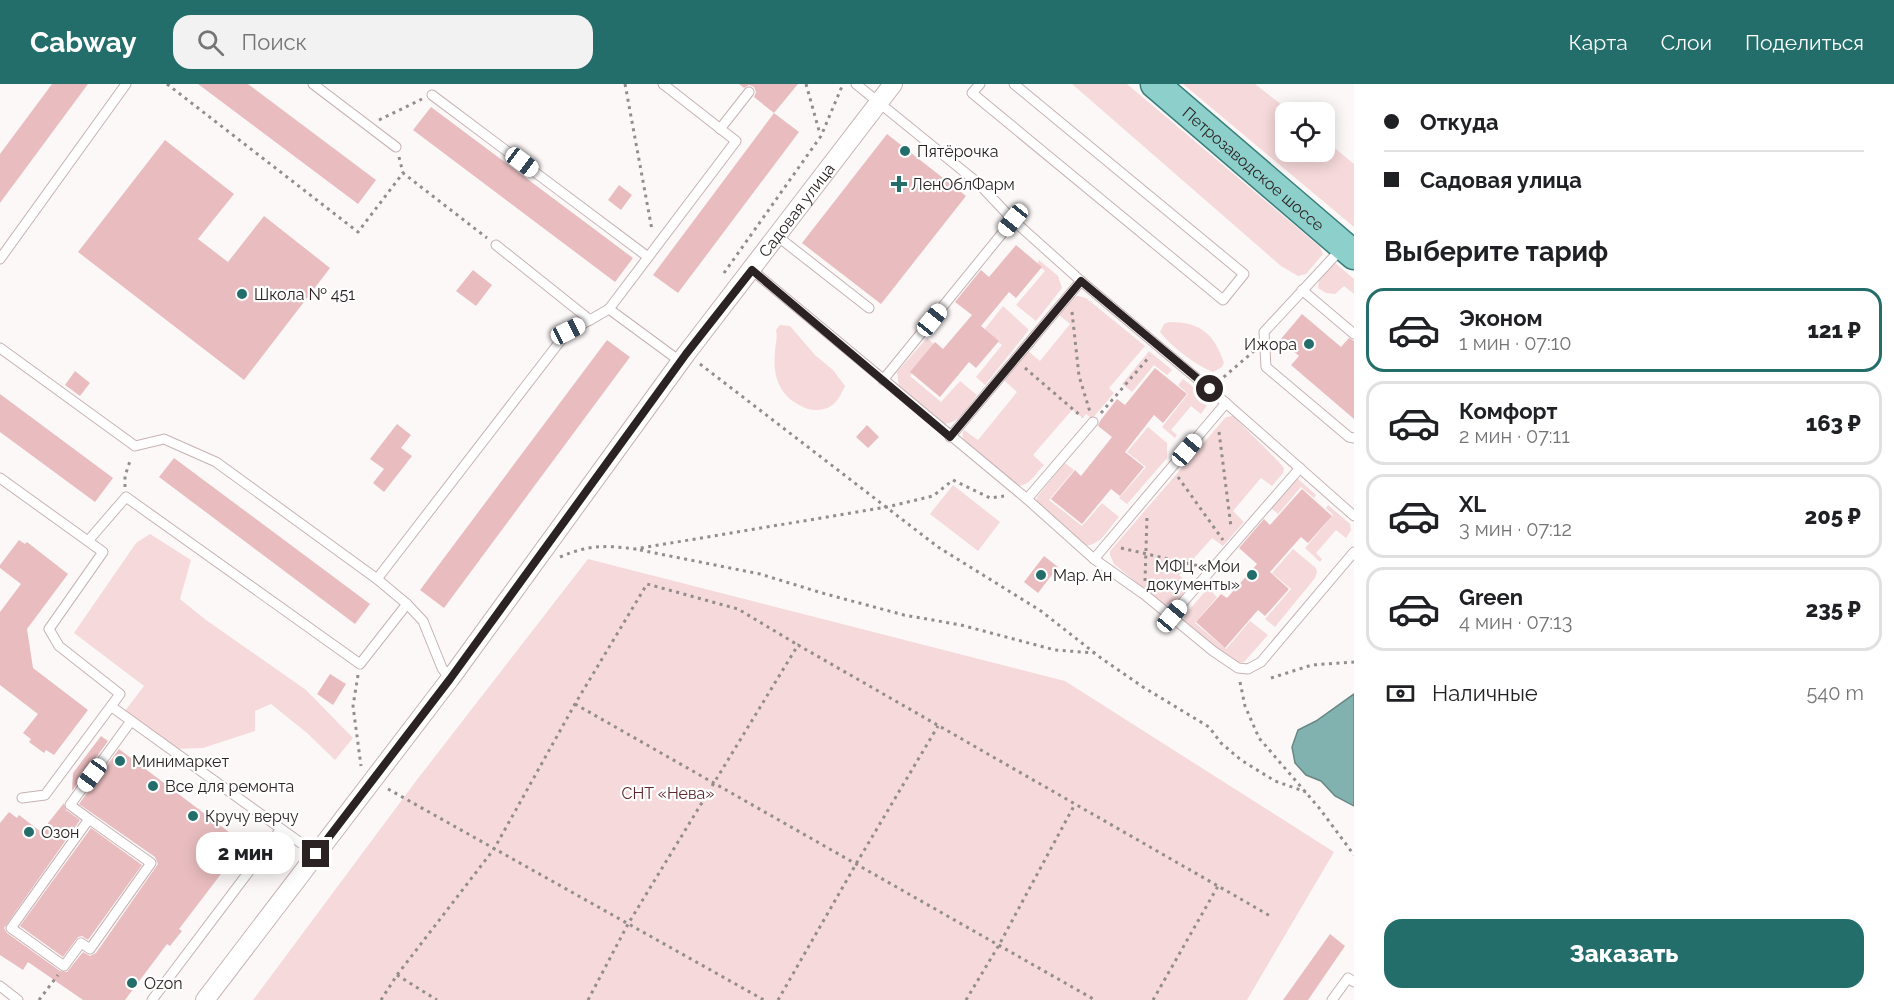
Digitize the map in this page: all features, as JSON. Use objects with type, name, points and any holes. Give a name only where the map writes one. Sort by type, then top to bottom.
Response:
[{"type":"main road","name":"Петрозаводское шоссе","points":[[1155,84],[1349,250]]},
{"type":"street","name":"Садовая улица","points":[[205,1000],[450,679],[683,358],[893,84]]},
{"type":"lane","points":[[0,259],[126,84]]},
{"type":"lane","points":[[313,84],[396,147]]},
{"type":"lane","points":[[377,579],[568,331],[609,309],[736,141],[663,84]]},
{"type":"lane","points":[[856,84],[978,183],[1013,220],[1081,281],[1210,389],[1354,516]]},
{"type":"lane","points":[[980,84],[972,93],[1223,300],[1244,274],[1014,84]]},
{"type":"lane","points":[[720,129],[749,92]]},
{"type":"lane","points":[[432,95],[648,257]]},
{"type":"lane","points":[[883,380],[1013,220]]},
{"type":"lane","points":[[777,236],[869,308]]},
{"type":"lane","points":[[496,245],[590,320]]},
{"type":"lane","points":[[1349,250],[1302,290],[1264,332],[1264,342],[1266,367],[1349,437],[1354,438]]},
{"type":"lane","points":[[752,270],[1027,499],[1094,559],[1145,595],[1238,668],[1248,669],[1261,662],[1354,552]]},
{"type":"lane","points":[[950,437],[1081,281]]},
{"type":"lane","points":[[1302,290],[1354,334]]},
{"type":"lane","points":[[609,309],[683,358]]},
{"type":"lane","points":[[0,348],[135,446],[164,439],[216,462],[377,579],[423,621],[442,668],[450,679]]},
{"type":"lane","points":[[1094,559],[1226,403]]},
{"type":"lane","points":[[1027,499],[1092,423]]},
{"type":"lane","points":[[1172,616],[1300,468]]},
{"type":"lane","points":[[0,478],[103,552],[49,629],[59,646],[120,694],[45,795],[22,798]]},
{"type":"lane","points":[[88,541],[126,497],[360,664],[407,604]]},
{"type":"lane","points":[[112,707],[316,854]]},
{"type":"lane","points":[[89,819],[11,928],[64,966],[81,943],[90,949],[151,863],[70,805],[131,721]]},
{"type":"lane","points":[[152,1000],[281,829]]},
{"type":"lane","points":[[1332,1000],[1348,978],[1354,982]]},
{"type":"lane","points":[[0,986],[18,1000]]},
{"type":"path","points":[[167,84],[358,232],[403,173],[496,245]]},
{"type":"path","points":[[625,84],[656,247]]},
{"type":"path","points":[[806,84],[821,136]]},
{"type":"path","points":[[367,126],[432,95]]},
{"type":"path","points":[[1071,293],[1079,376],[1092,423]]},
{"type":"path","points":[[1210,389],[1264,342]]},
{"type":"path","points":[[1092,423],[1159,346]]},
{"type":"path","points":[[683,358],[887,507],[938,548],[1041,610],[1143,687],[1209,727],[1221,743],[1241,760],[1275,782],[1306,792]]},
{"type":"path","points":[[1015,359],[1092,423]]},
{"type":"path","points":[[1217,413],[1231,546]]},
{"type":"path","points":[[125,476],[135,446]]},
{"type":"path","points":[[1172,468],[1231,546]]},
{"type":"path","points":[[635,549],[887,507],[933,496],[952,480],[990,498],[1003,497],[1015,490]]},
{"type":"path","points":[[1145,595],[1148,496]]},
{"type":"path","points":[[553,561],[572,552],[603,545],[635,549],[760,574],[904,615],[961,625],[1055,650],[1095,653]]},
{"type":"path","points":[[1107,545],[1212,568]]},
{"type":"path","points":[[381,1000],[397,975],[494,849],[575,704],[647,584],[738,609],[1272,917]]},
{"type":"path","points":[[588,1000],[628,924],[798,645]]},
{"type":"path","points":[[1271,678],[1312,665],[1354,662]]},
{"type":"path","points":[[360,664],[353,706],[362,772],[494,849],[764,1000]]},
{"type":"path","points":[[1238,668],[1245,706],[1259,738],[1306,792],[1354,855]]},
{"type":"path","points":[[575,704],[1095,1000]]},
{"type":"path","points":[[778,1000],[938,726]]},
{"type":"path","points":[[966,1000],[999,945],[1075,804]]},
{"type":"path","points":[[1153,1000],[1218,886]]},
{"type":"path","points":[[397,975],[437,1000]]},
{"type":"path","points":[[39,1000],[54,979]]},
{"type":"green space","points":[[1072,84],[1127,84],[1320,247],[1323,254],[1306,274],[1298,276],[1281,266]]},
{"type":"green space","points":[[1183,84],[1255,84],[1278,102],[1275,102],[1275,161]]},
{"type":"green space","points":[[1335,148],[1354,164],[1354,227],[1276,162],[1335,162]]},
{"type":"green space","points":[[1039,260],[1058,276],[1062,288],[1036,321],[1016,305],[1045,271],[1037,264]]},
{"type":"green space","points":[[1334,262],[1354,279],[1354,294],[1344,286],[1335,294],[1326,293],[1318,288],[1319,279]]},
{"type":"green space","points":[[1072,297],[1086,298],[1145,346],[1109,388],[1114,393],[1092,419],[1086,414],[1083,418],[1072,410],[1033,455],[1044,465],[1027,483],[1014,485],[966,443],[963,432],[964,430],[978,440],[1017,392],[1004,380],[1028,351],[1040,361],[1070,324],[1058,314]]},
{"type":"green space","points":[[1003,306],[1028,331],[985,385],[976,377],[1002,345],[984,330]]},
{"type":"green space","points":[[1169,322],[1190,324],[1211,337],[1224,363],[1222,367],[1213,372],[1177,350],[1160,332],[1164,324]]},
{"type":"green space","points":[[780,325],[790,326],[815,355],[833,370],[845,386],[831,406],[821,410],[807,409],[788,397],[780,386],[777,380],[775,360],[776,330]]},
{"type":"green space","points":[[927,338],[935,345],[910,376],[941,402],[960,381],[977,395],[956,420],[945,424],[939,423],[899,388],[897,372]]},
{"type":"green space","points":[[1149,351],[1172,370],[1167,375],[1154,365],[1132,392],[1122,384]]},
{"type":"green space","points":[[1183,379],[1201,393],[1207,405],[1201,414],[1191,406],[1171,430],[1177,435],[1175,438],[1162,427],[1188,394],[1178,385]]},
{"type":"green space","points":[[1233,416],[1279,462],[1284,468],[1283,473],[1272,486],[1261,478],[1233,511],[1244,522],[1223,546],[1212,538],[1179,575],[1191,585],[1174,605],[1164,605],[1114,564],[1110,551],[1226,417]]},
{"type":"green space","points":[[1148,427],[1167,443],[1167,458],[1127,504],[1119,498],[1146,467],[1127,452]]},
{"type":"green space","points":[[1065,463],[1074,470],[1049,500],[1082,526],[1102,503],[1119,517],[1103,537],[1093,544],[1081,545],[1036,502],[1037,497]]},
{"type":"green space","points":[[1296,477],[1316,495],[1314,498],[1301,487],[1278,514],[1270,507]]},
{"type":"green space","points":[[953,485],[1000,522],[978,551],[930,514]]},
{"type":"green space","points":[[1328,505],[1350,524],[1351,530],[1346,538],[1336,530],[1316,553],[1322,559],[1320,562],[1305,548],[1333,515],[1326,508]]},
{"type":"green space","points":[[150,534],[191,560],[180,599],[206,620],[306,690],[353,738],[335,760],[307,733],[271,704],[255,711],[255,731],[203,748],[173,749],[121,716],[144,686],[74,633],[136,543]]},
{"type":"green space","points":[[1293,549],[1316,568],[1317,572],[1315,578],[1275,627],[1265,619],[1291,589],[1272,573]]},
{"type":"green space","name":"СНТ «Нева»","points":[[588,559],[1065,681],[1334,852],[1247,1000],[253,1000],[416,781]]},
{"type":"green space","points":[[1208,588],[1217,597],[1195,623],[1226,649],[1250,621],[1268,635],[1244,662],[1233,663],[1184,623],[1185,615]]},
{"type":"water","points":[[1354,694],[1354,806],[1335,796],[1321,781],[1306,775],[1295,763],[1292,747],[1298,730],[1316,721]]},
{"type":"building","points":[[52,84],[88,84],[0,203],[0,154]]},
{"type":"building","points":[[198,84],[248,84],[376,180],[358,204]]},
{"type":"building","points":[[739,84],[798,84],[774,113],[754,97],[756,92],[754,87],[749,85],[744,88]]},
{"type":"building","points":[[431,107],[633,258],[615,282],[413,130]]},
{"type":"building","points":[[774,113],[799,132],[678,293],[653,275]]},
{"type":"building","points":[[887,134],[966,196],[881,304],[802,243]]},
{"type":"building","points":[[165,140],[234,194],[198,239],[228,262],[264,216],[330,268],[244,380],[78,252]]},
{"type":"building","points":[[619,185],[632,195],[621,210],[608,200]]},
{"type":"building","points":[[1016,245],[1042,267],[1016,298],[1009,292],[981,326],[999,341],[976,368],[969,362],[940,397],[910,372],[935,342],[943,349],[972,315],[955,302],[981,270],[989,277]]},
{"type":"building","points":[[473,270],[492,285],[476,306],[456,291]]},
{"type":"building","points":[[1302,314],[1341,347],[1349,338],[1354,341],[1354,419],[1291,365],[1299,356],[1280,340]]},
{"type":"building","points":[[607,340],[630,357],[444,608],[420,590]]},
{"type":"building","points":[[1155,368],[1187,394],[1163,423],[1154,415],[1125,452],[1144,467],[1120,496],[1111,489],[1082,524],[1051,499],[1075,470],[1081,476],[1112,437],[1098,426],[1117,399],[1125,405]]},
{"type":"building","points":[[75,371],[90,383],[80,396],[65,385]]},
{"type":"building","points":[[0,394],[113,478],[95,502],[0,432]]},
{"type":"building","points":[[397,424],[411,435],[401,448],[412,456],[384,492],[373,483],[384,469],[370,459]]},
{"type":"building","points":[[867,425],[879,437],[868,448],[856,437]]},
{"type":"building","points":[[174,458],[370,604],[355,624],[159,477]]},
{"type":"building","points":[[1302,489],[1332,516],[1308,543],[1301,537],[1270,572],[1289,589],[1265,616],[1258,610],[1225,648],[1196,622],[1221,594],[1227,598],[1257,564],[1239,548],[1264,519],[1270,525]]},
{"type":"building","points":[[19,540],[25,544],[27,542],[68,574],[27,629],[33,668],[88,710],[54,755],[46,750],[44,753],[29,742],[31,739],[23,733],[38,714],[0,685],[0,612],[21,584],[0,568],[0,565]]},
{"type":"building","name":"Мар. Ан","points":[[1044,556],[1058,567],[1038,593],[1024,582]]},
{"type":"building","points":[[330,674],[346,684],[333,705],[317,694]]},
{"type":"building","points":[[101,736],[108,741],[72,791],[73,773]]},
{"type":"building","points":[[119,749],[242,842],[235,851],[237,853],[179,929],[182,931],[170,946],[167,944],[125,1000],[83,1000],[28,962],[23,970],[0,955],[0,823],[9,812],[17,818],[19,815],[41,832],[64,803],[66,810],[80,820],[4,928],[7,933],[60,971],[67,972],[83,952],[90,956],[96,953],[158,864],[155,857],[79,804]]},
{"type":"building","points":[[91,828],[142,865],[88,940],[82,936],[78,937],[63,957],[20,926]]},
{"type":"building","points":[[1330,934],[1345,946],[1308,1000],[1283,1000]]},
{"type":"place","name":"Пятёрочка","points":[[905,151]]},
{"type":"place","name":"ЛенОблФарм","points":[[899,184]]},
{"type":"place","name":"Школа № 451","points":[[242,294]]},
{"type":"place","name":"Ижора","points":[[1309,344]]},
{"type":"place","name":"Мар. Ан","points":[[1041,575]]},
{"type":"place","name":"МФЦ «Мои документы»","points":[[1252,575]]},
{"type":"place","name":"Минимаркет","points":[[120,761]]},
{"type":"place","name":"Все для ремонта","points":[[153,786]]},
{"type":"place","name":"Кручу верчу","points":[[193,816]]},
{"type":"place","name":"Озон","points":[[29,832]]},
{"type":"place","name":"Ozon","points":[[132,983]]},
{"type":"route","points":[[316,854],[450,679],[686,354],[752,270],[950,437],[1081,281],[1210,389]]}]
